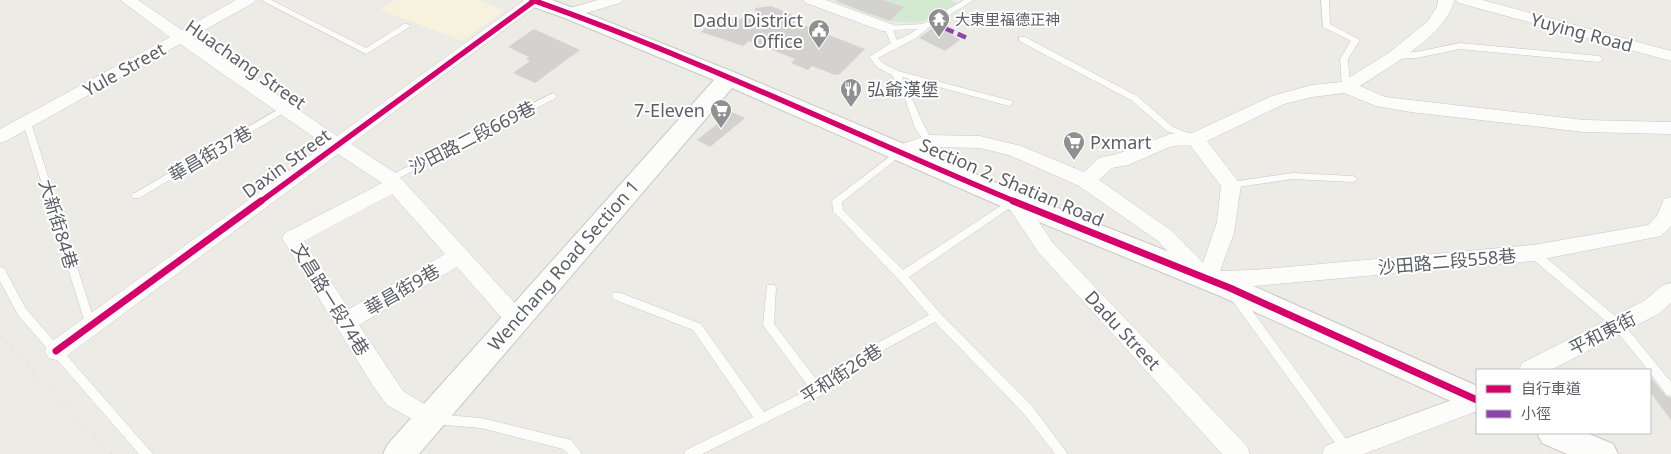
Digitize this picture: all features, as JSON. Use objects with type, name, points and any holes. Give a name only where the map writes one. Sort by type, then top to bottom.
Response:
[{"type":"street","name":"Huachang Street","points":[[128,0],[392,182],[516,318]]},
{"type":"street","name":"Yule Street","points":[[0,136],[27,123],[248,0]]},
{"type":"street","name":"Section 2, Shatian Road","points":[[533,0],[728,78],[1014,201],[1230,288],[1476,401]]},
{"type":"street","name":"Daxin Street","points":[[56,351],[533,0]]},
{"type":"street","points":[[569,13],[615,0]]},
{"type":"street","points":[[811,0],[888,28]]},
{"type":"street","points":[[1086,182],[1106,163],[1121,160],[1170,140],[1195,139],[1278,100],[1312,91],[1346,87],[1396,56],[1434,24],[1445,7],[1446,0]]},
{"type":"street","name":"Yuying Road","points":[[1464,0],[1671,56]]},
{"type":"street","name":"Wenchang Road Section 1","points":[[399,454],[428,418],[728,78]]},
{"type":"street","points":[[1346,87],[1382,102],[1411,106],[1584,126],[1671,128]]},
{"type":"street","points":[[901,152],[928,141],[980,142],[1014,150],[1086,182],[1165,236],[1205,279],[1217,258],[1226,231],[1231,208],[1231,185],[1195,139]]},
{"type":"street","name":"文昌路一段74巷","points":[[392,182],[292,238],[395,398],[428,418]]},
{"type":"street","name":"Dadu Street","points":[[1014,201],[1046,248],[1238,454]]},
{"type":"street","name":"沙田路二段558巷","points":[[1205,279],[1254,278],[1533,253],[1654,231],[1666,219],[1671,204]]},
{"type":"street","name":"華昌街9巷","points":[[345,322],[458,256]]},
{"type":"street","name":"平和東街","points":[[1532,369],[1652,307],[1671,291]]},
{"type":"street","points":[[1340,452],[1476,401]]},
{"type":"street","points":[[1555,434],[1602,454]]},
{"type":"lane","points":[[265,0],[366,51],[407,26]]},
{"type":"lane","points":[[970,0],[925,26],[913,36],[873,57],[882,66],[895,73],[1008,103]]},
{"type":"lane","points":[[1325,0],[1326,25],[1356,40],[1344,59],[1346,87]]},
{"type":"lane","points":[[895,44],[888,28],[925,26]]},
{"type":"lane","points":[[1022,39],[1134,98],[1170,129],[1195,139]]},
{"type":"lane","points":[[1396,56],[1460,46],[1599,59]]},
{"type":"lane","points":[[895,73],[909,99],[920,128],[928,141]]},
{"type":"lane","name":"沙田路二段669巷","points":[[392,182],[553,96]]},
{"type":"lane","name":"華昌街37巷","points":[[136,196],[284,109]]},
{"type":"lane","name":"大新街84巷","points":[[27,123],[91,326]]},
{"type":"lane","points":[[901,152],[837,201],[838,211],[902,276],[936,316],[1028,410],[1062,454]]},
{"type":"lane","points":[[1231,185],[1293,176],[1353,179]]},
{"type":"lane","points":[[902,276],[1014,201]]},
{"type":"lane","points":[[1533,253],[1618,325],[1671,391]]},
{"type":"lane","points":[[0,271],[22,312],[146,454]]},
{"type":"lane","points":[[771,288],[768,325],[818,391]]},
{"type":"lane","points":[[1230,288],[1340,452]]},
{"type":"lane","points":[[617,296],[697,328],[761,418]]},
{"type":"lane","name":"平和街26巷","points":[[690,454],[818,391],[842,368],[936,316]]},
{"type":"lane","points":[[428,418],[481,423],[567,444],[576,454]]},
{"type":"shaded area","points":[[395,0],[479,0],[505,10],[463,41],[380,10]]},
{"type":"green space","points":[[833,0],[950,0],[957,3],[956,7],[931,19],[903,22],[879,18]]},
{"type":"building","points":[[838,0],[883,0],[904,7],[890,21],[838,2]]},
{"type":"building","points":[[771,6],[793,15],[788,19],[865,49],[840,74],[835,75],[812,66],[808,70],[791,63],[795,59],[749,41],[743,46],[701,32],[715,19],[721,22],[730,17],[739,20],[743,17],[757,21],[755,8]]},
{"type":"building","name":"大東里福德正神","points":[[935,26],[960,40],[945,51],[919,38]]},
{"type":"building","points":[[534,29],[580,50],[535,83],[513,73],[530,61],[526,59],[529,57],[508,47]]},
{"type":"building","name":"7-Eleven","points":[[732,112],[745,118],[710,147],[697,140]]},
{"type":"building","points":[[1651,377],[1666,396],[1671,398],[1671,420],[1651,393]]},
{"type":"railway","points":[[0,337],[111,454]]},
{"type":"marked path","points":[[933,23],[967,38]]},
{"type":"cycle path","points":[[532,0],[569,13],[728,78],[1014,201],[1230,288],[1476,400]]},
{"type":"cycle path","points":[[56,351],[534,1]]},
{"type":"place","name":"大東里福德正神","points":[[939,38]]},
{"type":"place","name":"Dadu District Office","points":[[819,49]]},
{"type":"place","name":"弘爺漢堡","points":[[851,108]]},
{"type":"place","name":"7-Eleven","points":[[721,129]]},
{"type":"place","name":"Pxmart","points":[[1074,161]]}]
